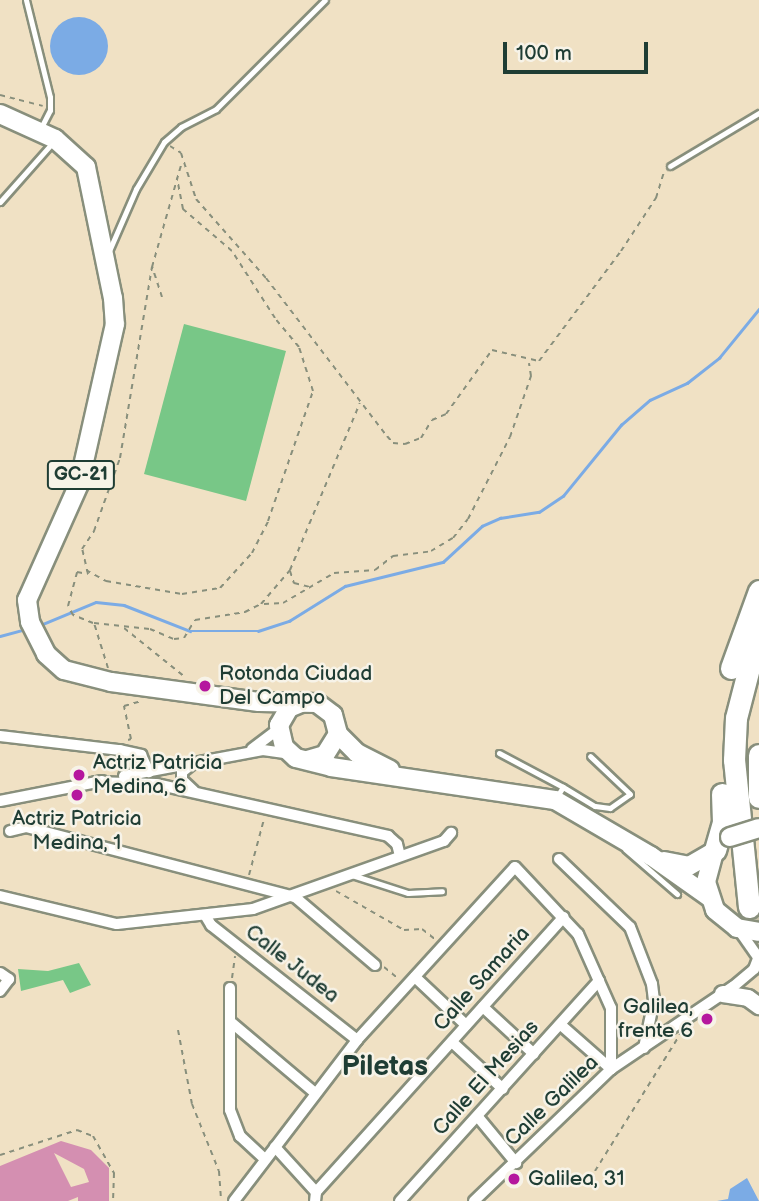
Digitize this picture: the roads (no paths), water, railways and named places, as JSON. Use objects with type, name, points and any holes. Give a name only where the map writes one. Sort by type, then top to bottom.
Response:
[{"type":"highway","points":[[720,846],[723,811],[719,759],[725,706],[741,634],[759,591]]},
{"type":"highway","points":[[749,907],[734,794],[734,749],[736,718],[759,629]]},
{"type":"highway","points":[[759,755],[759,797]]},
{"type":"main road","name":"GC-21","points":[[0,114],[48,135],[86,167],[107,254],[115,324],[79,484],[27,600],[30,622],[46,654],[64,670],[111,682],[259,702],[308,701]]},
{"type":"main road","points":[[279,727],[289,708],[308,701],[333,715],[338,734],[363,757],[399,774]]},
{"type":"main road","points":[[259,702],[279,727],[290,754],[374,774],[399,774],[559,794],[609,831],[651,856],[709,897]]},
{"type":"main road","points":[[308,760],[325,755],[338,734]]},
{"type":"main road","points":[[651,856],[689,866],[720,846],[759,828]]},
{"type":"main road","points":[[720,846],[707,874],[709,897],[715,910],[737,928],[759,932]]},
{"type":"street","points":[[244,754],[279,727]]},
{"type":"street","points":[[0,736],[120,750],[141,755],[149,772]]},
{"type":"street","points":[[0,801],[264,750],[290,754]]},
{"type":"street","points":[[194,762],[182,772],[182,780],[195,792]]},
{"type":"street","points":[[96,782],[138,781],[388,836],[397,844],[400,856]]},
{"type":"street","points":[[10,831],[26,827],[295,897],[375,965]]},
{"type":"street","points":[[0,896],[117,924],[253,909],[295,897],[444,841],[451,833]]},
{"type":"street","points":[[559,859],[630,927],[652,984],[654,1000],[644,1048]]},
{"type":"street","points":[[234,1201],[357,1040],[515,867],[564,916],[578,934],[611,1008],[611,1069]]},
{"type":"street","points":[[246,885],[257,895],[258,903],[253,909]]},
{"type":"street","name":"Calle Judea","points":[[205,915],[236,944],[357,1040]]},
{"type":"street","name":"Calle Samaria","points":[[315,1196],[564,916]]},
{"type":"street","points":[[737,928],[759,956]]},
{"type":"street","name":"Calle Galilea","points":[[474,1201],[611,1069],[751,973],[759,956]]},
{"type":"street","points":[[0,991],[5,976]]},
{"type":"street","points":[[415,977],[466,1026]]},
{"type":"street","name":"Calle El Mesias","points":[[400,1201],[600,981]]},
{"type":"street","points":[[230,988],[230,1110],[240,1136],[265,1159]]},
{"type":"street","points":[[723,994],[748,998],[759,1006]]},
{"type":"street","points":[[483,1007],[534,1055]]},
{"type":"street","points":[[232,1023],[315,1093]]},
{"type":"street","points":[[561,1025],[611,1069]]},
{"type":"street","points":[[452,1042],[503,1089]]},
{"type":"street","points":[[478,1117],[516,1163]]},
{"type":"street","points":[[275,1147],[315,1196]]},
{"type":"lane","points":[[0,202],[48,135],[50,110],[26,0]]},
{"type":"lane","points":[[107,254],[118,237],[136,189],[164,142],[181,127],[216,109],[325,0]]},
{"type":"lane","points":[[670,166],[759,113]]},
{"type":"lane","points":[[499,753],[559,794],[594,806],[610,808],[630,794],[590,756]]},
{"type":"lane","points":[[609,831],[677,894]]},
{"type":"lane","points":[[352,875],[408,893],[442,891]]},
{"type":"water","points":[[73,17],[85,17],[100,25],[108,40],[108,52],[100,67],[85,75],[73,75],[58,67],[50,52],[50,40],[58,25]]},
{"type":"water","points":[[747,1178],[759,1201],[717,1201],[728,1199],[730,1189]]},
{"type":"waterway","points":[[43,624],[96,602],[124,605],[190,631],[258,631],[289,621],[345,586],[443,562],[482,526],[500,518],[539,512],[563,496],[621,425],[650,400],[687,383],[719,358],[759,309]]},
{"type":"waterway","points":[[0,636],[23,630]]},
{"type":"tunnel","points":[[749,907],[759,949]]},
{"type":"place","name":"Rotonda Ciudad Del Campo","points":[[205,686]]},
{"type":"place","name":"Actriz Patricia Medina, 6","points":[[79,775]]},
{"type":"place","name":"Actriz Patricia Medina, 1","points":[[77,795]]},
{"type":"place","name":"Galilea, frente 6","points":[[707,1019]]},
{"type":"place","name":"Galilea, 31","points":[[514,1179]]},
{"type":"district","name":"Piletas","points":[[385,1067]]}]
